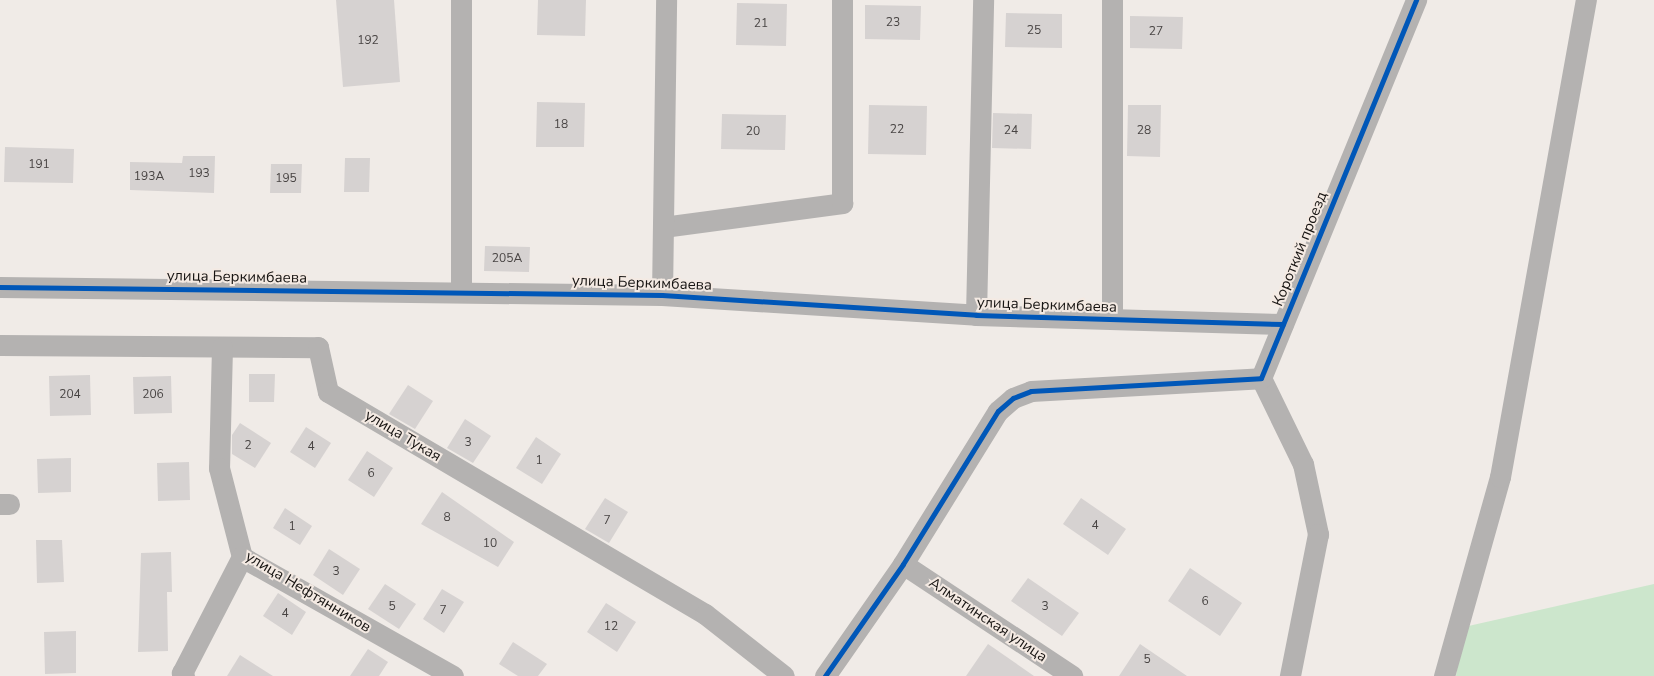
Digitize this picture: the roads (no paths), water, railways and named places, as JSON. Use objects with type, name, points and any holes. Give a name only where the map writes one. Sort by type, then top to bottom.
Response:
[{"type":"street","points":[[460,291],[461,0]]},
{"type":"street","points":[[662,295],[666,0]]},
{"type":"street","points":[[663,227],[842,203],[842,0]]},
{"type":"street","points":[[976,315],[983,0]]},
{"type":"street","points":[[1112,0],[1112,319]]},
{"type":"street","name":"Короткий проезд","points":[[1261,378],[1416,0]]},
{"type":"street","points":[[1444,676],[1500,477],[1586,0]]},
{"type":"street","name":"улица Беркимбаева","points":[[0,287],[460,291],[662,295],[976,315],[1283,324]]},
{"type":"street","name":"улица Тукая","points":[[0,345],[318,347],[328,392],[705,614],[784,676]]},
{"type":"street","name":"улица Нефтянников","points":[[222,346],[219,468],[242,557],[453,676]]},
{"type":"street","points":[[826,676],[903,564],[998,411],[1013,398],[1031,391],[1261,378],[1303,464],[1318,534],[1290,676]]},
{"type":"street","points":[[184,676],[182,673],[242,557]]},
{"type":"street","name":"Алматинская улица","points":[[903,564],[1072,676]]}]
